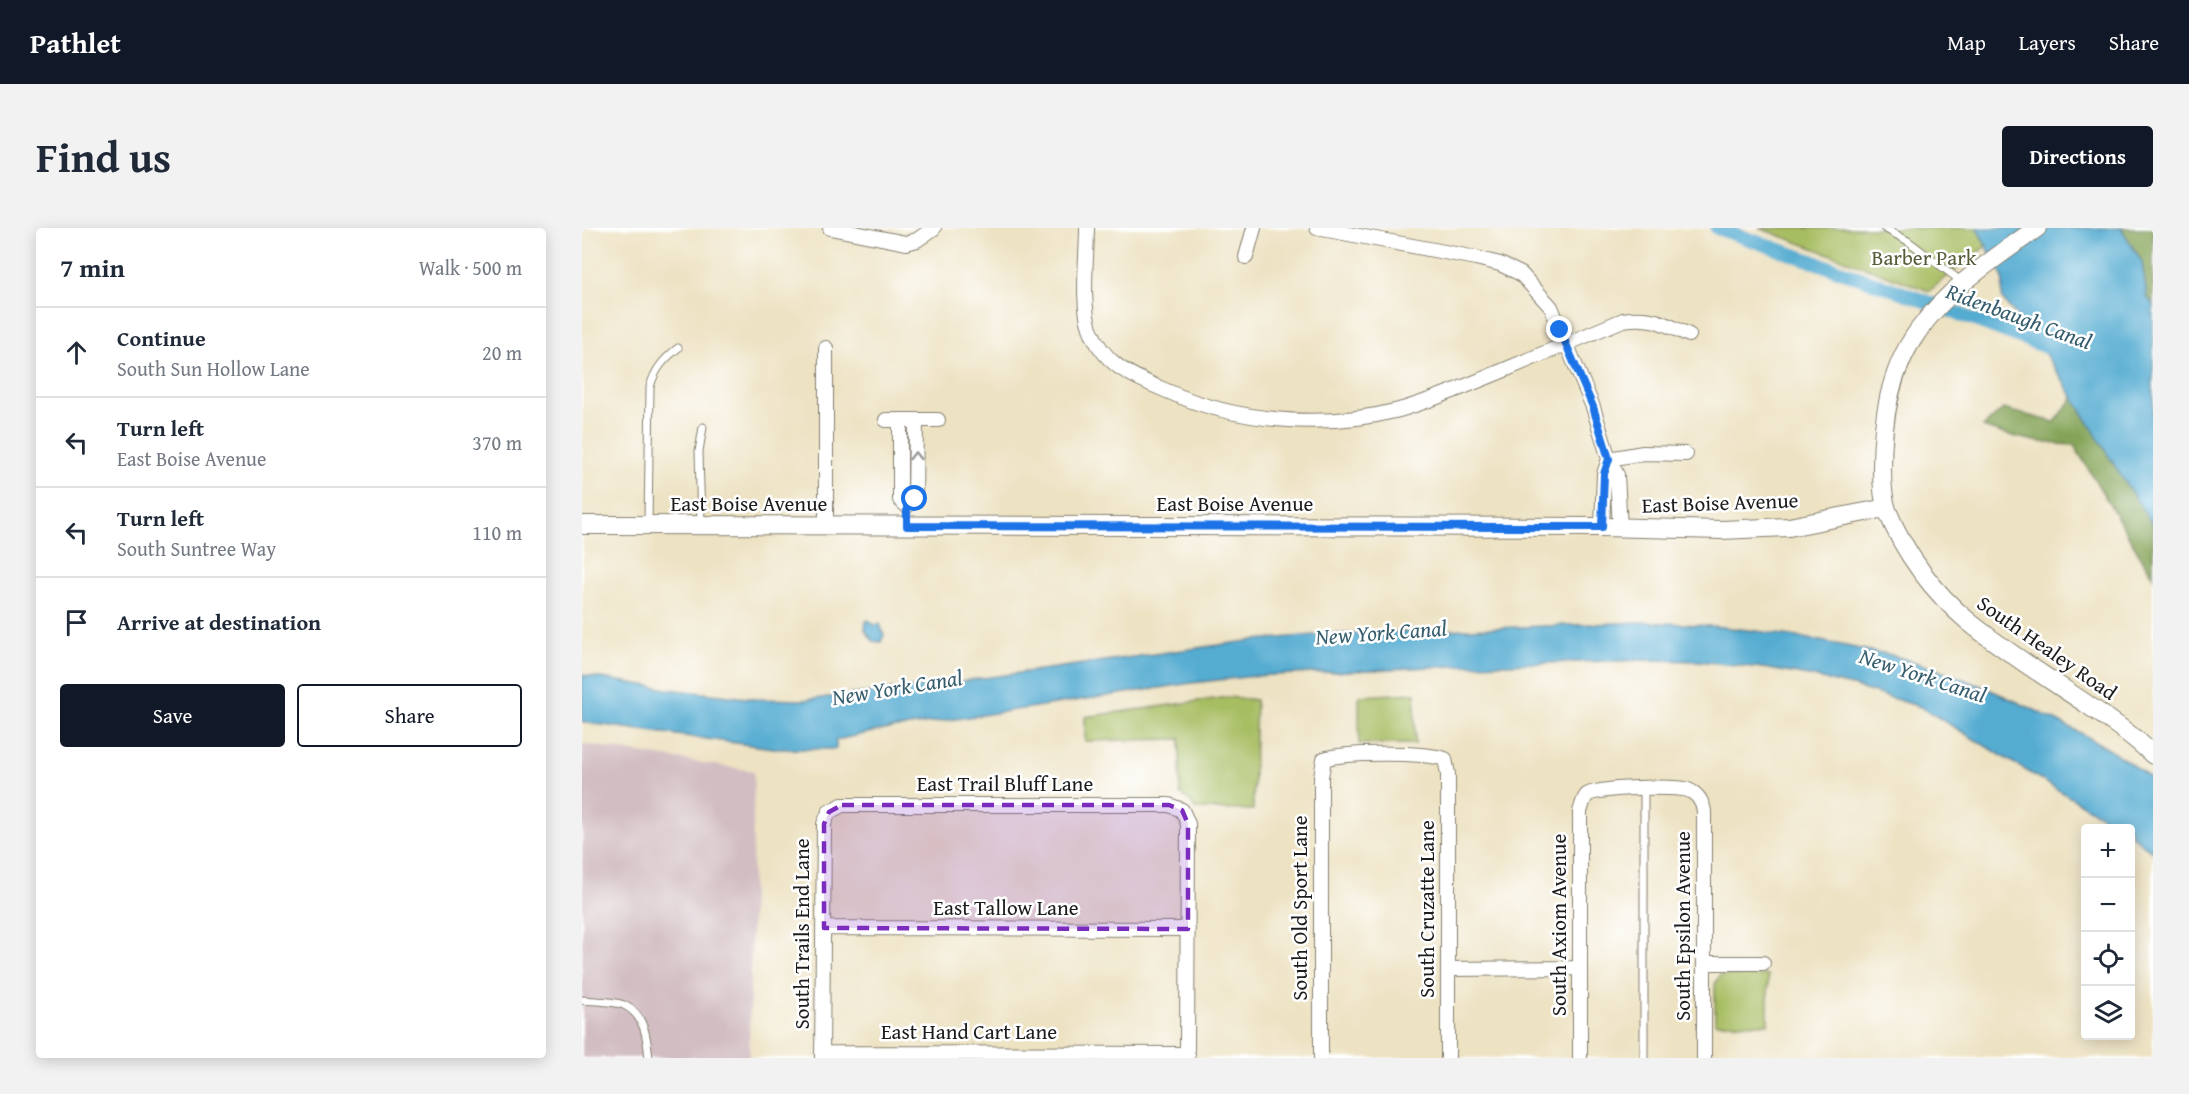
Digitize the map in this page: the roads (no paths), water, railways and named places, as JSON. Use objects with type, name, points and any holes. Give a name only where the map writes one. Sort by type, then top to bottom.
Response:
[{"type":"street","points":[[830,228],[906,243],[917,240],[931,230]]},
{"type":"street","points":[[1087,228],[1086,307],[1088,325],[1106,358],[1125,371],[1185,399],[1234,412],[1286,420],[1345,419],[1399,410],[1461,388],[1623,320],[1638,317],[1653,319],[1689,335]]},
{"type":"street","points":[[1246,257],[1254,228]]},
{"type":"street","points":[[1317,228],[1500,264],[1521,274],[1551,307],[1593,407],[1609,459],[1604,474],[1611,528]]},
{"type":"street","name":"South Healey Road","points":[[2037,228],[1962,282],[1917,332],[1895,375],[1886,412],[1882,444],[1882,479],[1886,508],[1918,567],[1940,594],[1967,620],[1997,644],[2118,725],[2153,755]]},
{"type":"street","points":[[826,348],[826,526]]},
{"type":"street","points":[[907,506],[900,500],[893,420],[938,420]]},
{"type":"street","points":[[907,526],[907,506],[915,499],[916,420]]},
{"type":"street","points":[[1609,459],[1642,453],[1686,454]]},
{"type":"street","name":"East Boise Avenue","points":[[582,525],[1722,530],[1789,527],[1886,508]]},
{"type":"street","name":"South Old Sport Lane","points":[[1321,1058],[1321,777],[1324,759],[1339,755],[1429,755],[1445,759]]},
{"type":"street","name":"South Cruzatte Lane","points":[[1445,759],[1448,774],[1448,1058]]},
{"type":"street","name":"South Axiom Avenue","points":[[1580,1058],[1580,812],[1583,801],[1588,795],[1603,789],[1644,789]]},
{"type":"street","name":"South Epsilon Avenue","points":[[1644,789],[1683,789],[1698,796],[1704,811],[1704,1058]]},
{"type":"street","name":"East Trail Bluff Lane","points":[[829,812],[842,805],[1169,805],[1182,810],[1188,824],[1188,929]]},
{"type":"street","name":"South Trails End Lane","points":[[823,1055],[824,824],[829,812]]},
{"type":"street","name":"East Tallow Lane","points":[[824,928],[1188,929]]},
{"type":"street","points":[[1187,1056],[1188,929]]},
{"type":"street","points":[[1704,963],[1763,963]]},
{"type":"street","points":[[1448,969],[1580,968]]},
{"type":"street","name":"East Hand Cart Lane","points":[[823,1055],[1187,1056]]},
{"type":"lane","points":[[1884,228],[1908,241],[1962,282]]},
{"type":"lane","points":[[648,526],[650,387],[653,375],[664,359],[678,348]]},
{"type":"lane","points":[[701,526],[699,452],[703,427]]},
{"type":"lane","points":[[1644,789],[1644,1058]]},
{"type":"lane","points":[[582,1000],[624,1004],[640,1018],[646,1033],[648,1058]]},
{"type":"water","points":[[1977,228],[2121,228],[2142,262],[2147,297],[2153,305],[2153,525],[2063,381],[2024,325],[2002,299],[2003,278]]},
{"type":"water","points":[[869,620],[874,625],[880,624],[884,635],[881,642],[873,641],[865,630],[866,621]]},
{"type":"water","name":"New York Canal","points":[[1643,622],[1702,625],[1761,632],[1884,653],[1950,674],[2013,700],[2094,740],[2130,763],[2153,781],[2153,852],[2135,838],[2135,824],[2114,824],[1921,707],[1852,686],[1809,676],[1699,661],[1647,660],[1470,665],[1255,676],[1192,683],[877,731],[836,740],[836,749],[780,749],[582,722],[582,675],[668,689],[756,699],[803,700],[927,686],[1254,640],[1315,635]]},
{"type":"waterway","name":"Ridenbaugh Canal","points":[[1717,228],[1906,294],[2054,350]]},
{"type":"park label","name":"Barber Park","points":[[1924,258]]}]
